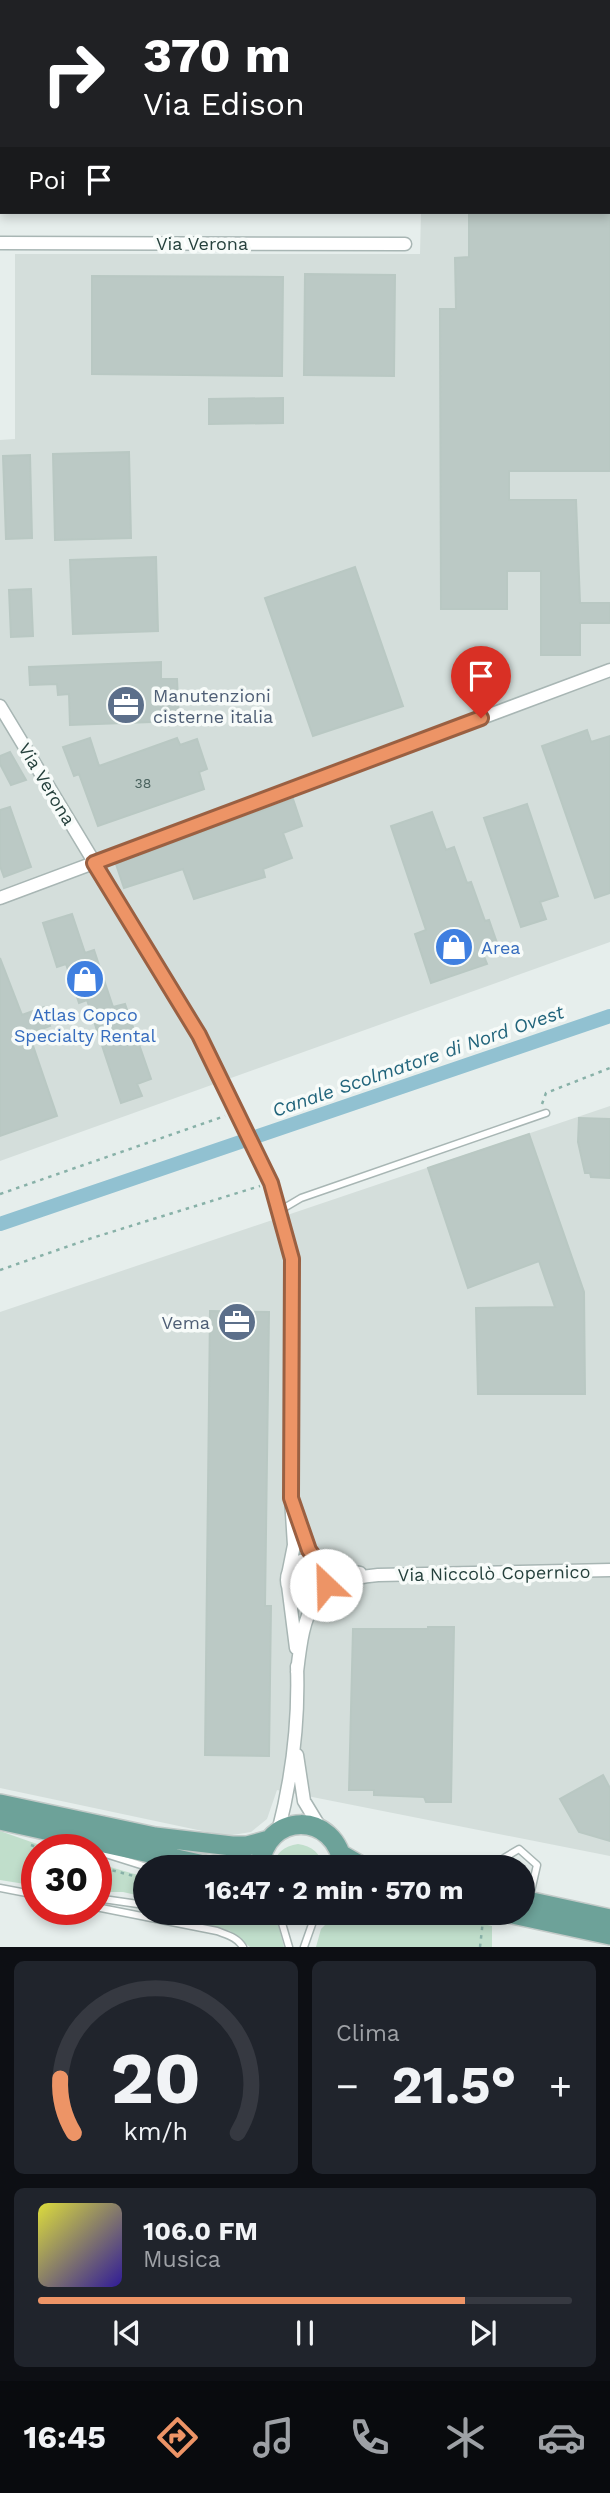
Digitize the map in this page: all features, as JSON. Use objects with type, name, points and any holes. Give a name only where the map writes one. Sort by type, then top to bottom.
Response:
[{"type":"main road","points":[[1,1815],[219,1846],[247,1846],[299,1824],[321,1829],[338,1845],[341,1855]]},
{"type":"main road","points":[[1,1815],[164,1855]]},
{"type":"main road","points":[[262,1855],[273,1836]]},
{"type":"main road","points":[[535,1903],[610,1919]]},
{"type":"main road","points":[[535,1919],[610,1935]]},
{"type":"street","name":"Via Verona","points":[[0,243],[405,244]]},
{"type":"street","points":[[0,898],[610,670]]},
{"type":"street","name":"Via Verona","points":[[0,706],[199,1035],[269,1178],[292,1259],[291,1498],[294,1545],[288,1580],[297,1672]]},
{"type":"street","points":[[273,1836],[286,1801],[295,1741],[300,1646],[315,1601],[327,1579],[309,1550],[291,1498]]},
{"type":"street","points":[[320,1564],[309,1560],[300,1561],[292,1567],[288,1580],[293,1593],[304,1599],[314,1598],[322,1592]]},
{"type":"street","name":"Via Niccolò Copernico","points":[[320,1564],[331,1569],[378,1575]]},
{"type":"street","name":"Via Niccolò Copernico","points":[[322,1592],[341,1581],[378,1575],[610,1570]]},
{"type":"street","points":[[295,1741],[304,1801],[321,1829]]},
{"type":"lane","points":[[279,1211],[301,1198],[546,1113]]},
{"type":"lane","points":[[1,1815],[52,1834]]},
{"type":"lane","points":[[509,1855],[519,1849],[526,1855]]},
{"type":"lane","points":[[112,1856],[133,1862]]},
{"type":"lane","points":[[0,1888],[21,1892]]},
{"type":"lane","points":[[112,1900],[133,1903]]},
{"type":"lane","points":[[112,1911],[217,1931],[232,1936],[243,1947]]},
{"type":"lane","points":[[283,1925],[289,1947]]},
{"type":"lane","points":[[304,1947],[312,1925]]},
{"type":"path","points":[[546,1113],[542,1104],[547,1093],[610,1068]]},
{"type":"path","points":[[0,1194],[239,1116]]},
{"type":"path","points":[[0,1270],[269,1178]]},
{"type":"path","points":[[112,1870],[133,1876]]},
{"type":"path","points":[[480,1947],[482,1925]]},
{"type":"shaded area","points":[[421,214],[610,214],[610,942],[0,1161],[0,440],[15,439],[15,254],[420,254]]},
{"type":"shaded area","points":[[610,1106],[610,1856],[277,1790],[267,1819],[251,1832],[226,1836],[0,1788],[0,1312]]},
{"type":"green space","points":[[0,1831],[21,1838],[21,1883],[0,1880]]},
{"type":"green space","points":[[288,1846],[308,1846],[318,1855],[278,1855]]},
{"type":"green space","points":[[112,1868],[133,1874],[133,1894],[112,1892]]},
{"type":"green space","points":[[205,1925],[278,1925],[284,1947],[250,1947],[230,1931]]},
{"type":"green space","points":[[325,1925],[487,1925],[492,1926],[492,1947],[316,1947],[321,1929]]},
{"type":"building","points":[[469,214],[610,214],[610,471],[509,471],[509,500],[576,500],[580,603],[610,603],[610,623],[580,623],[580,655],[541,655],[541,571],[507,571],[507,609],[441,609],[440,309],[456,309],[455,258],[469,257]]},
{"type":"building","points":[[305,274],[395,275],[394,376],[304,375]]},
{"type":"building","points":[[92,276],[283,277],[282,376],[92,374]]},
{"type":"building","points":[[283,398],[283,423],[209,424],[209,399]]},
{"type":"building","points":[[129,452],[131,538],[55,540],[53,454]]},
{"type":"building","points":[[30,455],[32,538],[6,539],[3,456]]},
{"type":"building","points":[[156,557],[158,631],[73,634],[70,560]]},
{"type":"building","points":[[355,567],[403,706],[313,736],[265,598]]},
{"type":"building","points":[[31,589],[33,636],[11,637],[9,590]]},
{"type":"building","points":[[161,662],[161,679],[177,679],[179,721],[70,725],[69,694],[58,695],[57,684],[30,685],[29,667]]},
{"type":"building","points":[[587,730],[591,742],[610,736],[610,893],[595,898],[542,746]]},
{"type":"building","points":[[90,738],[99,766],[177,738],[180,745],[197,739],[207,769],[199,772],[204,789],[98,826],[79,774],[74,776],[63,747]]},
{"type":"building","points":[[10,752],[26,780],[11,785],[0,764],[0,756]]},
{"type":"building","points":[[293,799],[302,826],[283,833],[292,858],[263,869],[265,877],[194,899],[183,869],[124,888],[116,864]]},
{"type":"building","points":[[527,804],[558,896],[540,902],[546,919],[521,927],[484,818]]},
{"type":"building","points":[[10,807],[31,867],[4,877],[0,866],[0,810]]},
{"type":"building","points":[[432,812],[446,850],[454,847],[467,883],[471,882],[485,921],[489,920],[497,943],[481,949],[487,964],[431,983],[415,934],[426,930],[391,826]]},
{"type":"building","points":[[72,914],[85,953],[94,950],[113,1007],[125,1004],[151,1079],[137,1084],[142,1096],[121,1103],[87,1000],[79,1003],[66,964],[57,967],[43,923]]},
{"type":"building","points":[[0,958],[22,1015],[44,1007],[50,1026],[29,1034],[57,1116],[0,1136]]},
{"type":"building","points":[[579,1118],[610,1119],[610,1178],[591,1177],[590,1173],[585,1173],[578,1142]]},
{"type":"building","points":[[529,1134],[584,1292],[585,1394],[478,1394],[476,1308],[555,1307],[539,1261],[468,1288],[428,1168]]},
{"type":"building","points":[[210,1311],[269,1312],[265,1606],[271,1606],[269,1756],[205,1755]]},
{"type":"building","points":[[454,1627],[451,1802],[426,1802],[424,1797],[374,1795],[374,1790],[349,1790],[353,1629]]},
{"type":"building","points":[[603,1775],[610,1788],[610,1841],[579,1832],[560,1799]]},
{"type":"waterway","name":"Canale Scolmatore di Nord Ovest","points":[[0,1224],[610,1016]]},
{"type":"place","name":"Manutenzioni cisterne italia","points":[[126,705]]},
{"type":"place","name":"Area","points":[[454,947]]},
{"type":"place","name":"Atlas Copco Specialty Rental","points":[[85,979]]},
{"type":"place","name":"Vema","points":[[237,1322]]},
{"type":"route","points":[[326,1585],[325,1572],[309,1550],[291,1498],[292,1259],[271,1183],[199,1035],[94,863],[481,718]]}]
